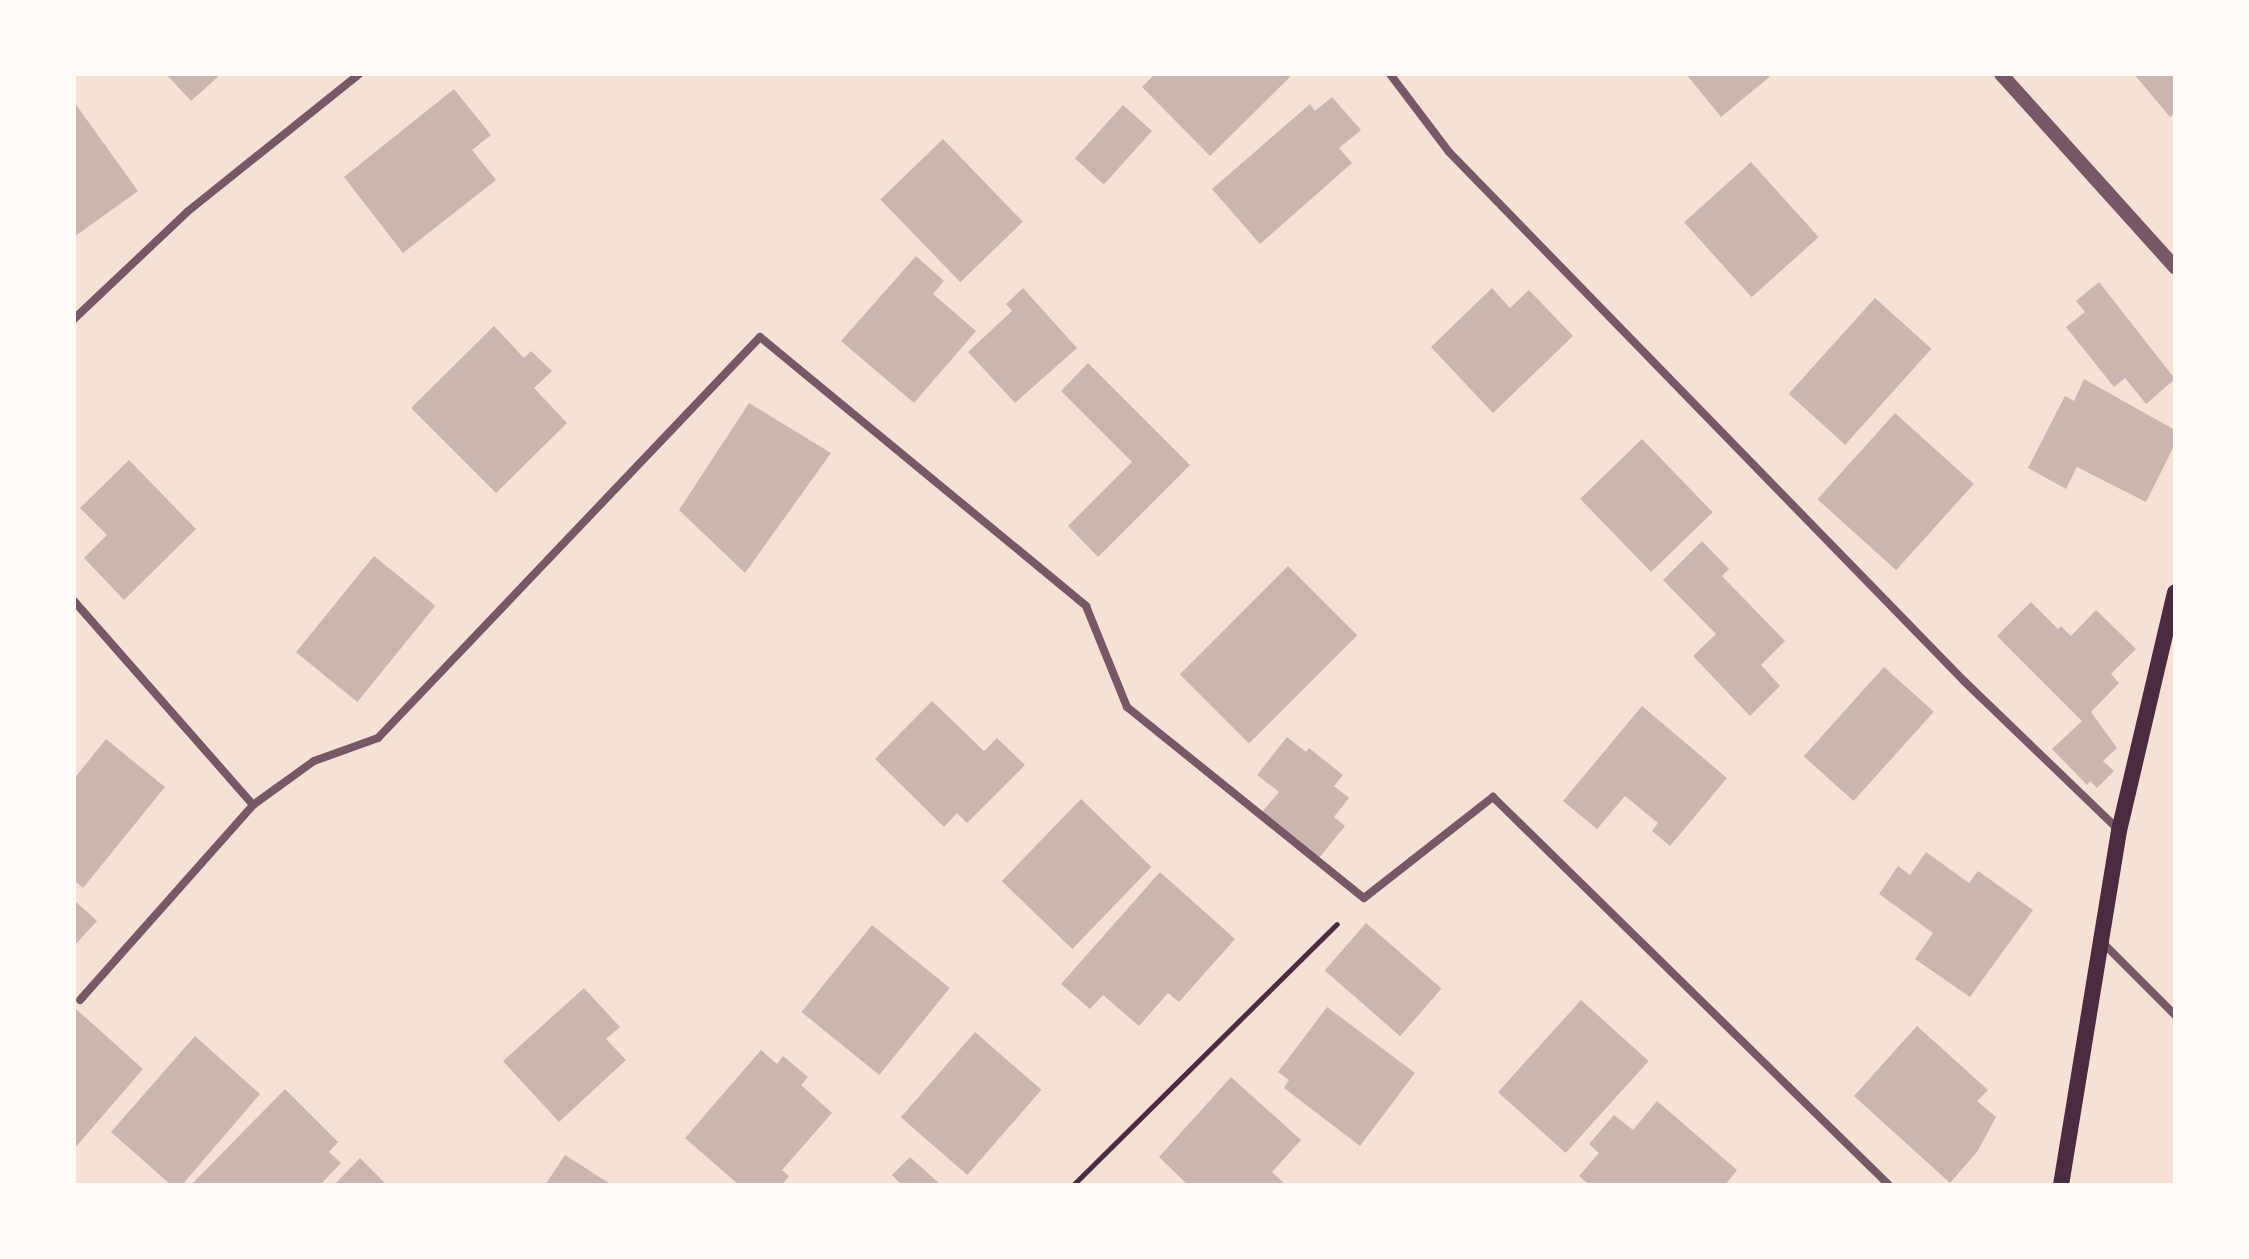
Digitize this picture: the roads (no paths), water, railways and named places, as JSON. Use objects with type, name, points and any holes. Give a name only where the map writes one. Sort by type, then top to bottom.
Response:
[{"type":"main road","points":[[2061,1185],[2119,831],[2175,592]]},
{"type":"street","points":[[74,319],[187,212],[359,74]]},
{"type":"street","points":[[1390,74],[1449,152],[1964,681],[2119,831]]},
{"type":"street","points":[[2001,74],[2175,267]]},
{"type":"street","points":[[80,1000],[253,805],[314,761],[378,738],[760,337],[1086,606],[1127,707],[1364,898],[1493,797],[1889,1185]]},
{"type":"street","points":[[74,601],[253,805]]},
{"type":"street","points":[[2101,941],[2175,1015]]}]
